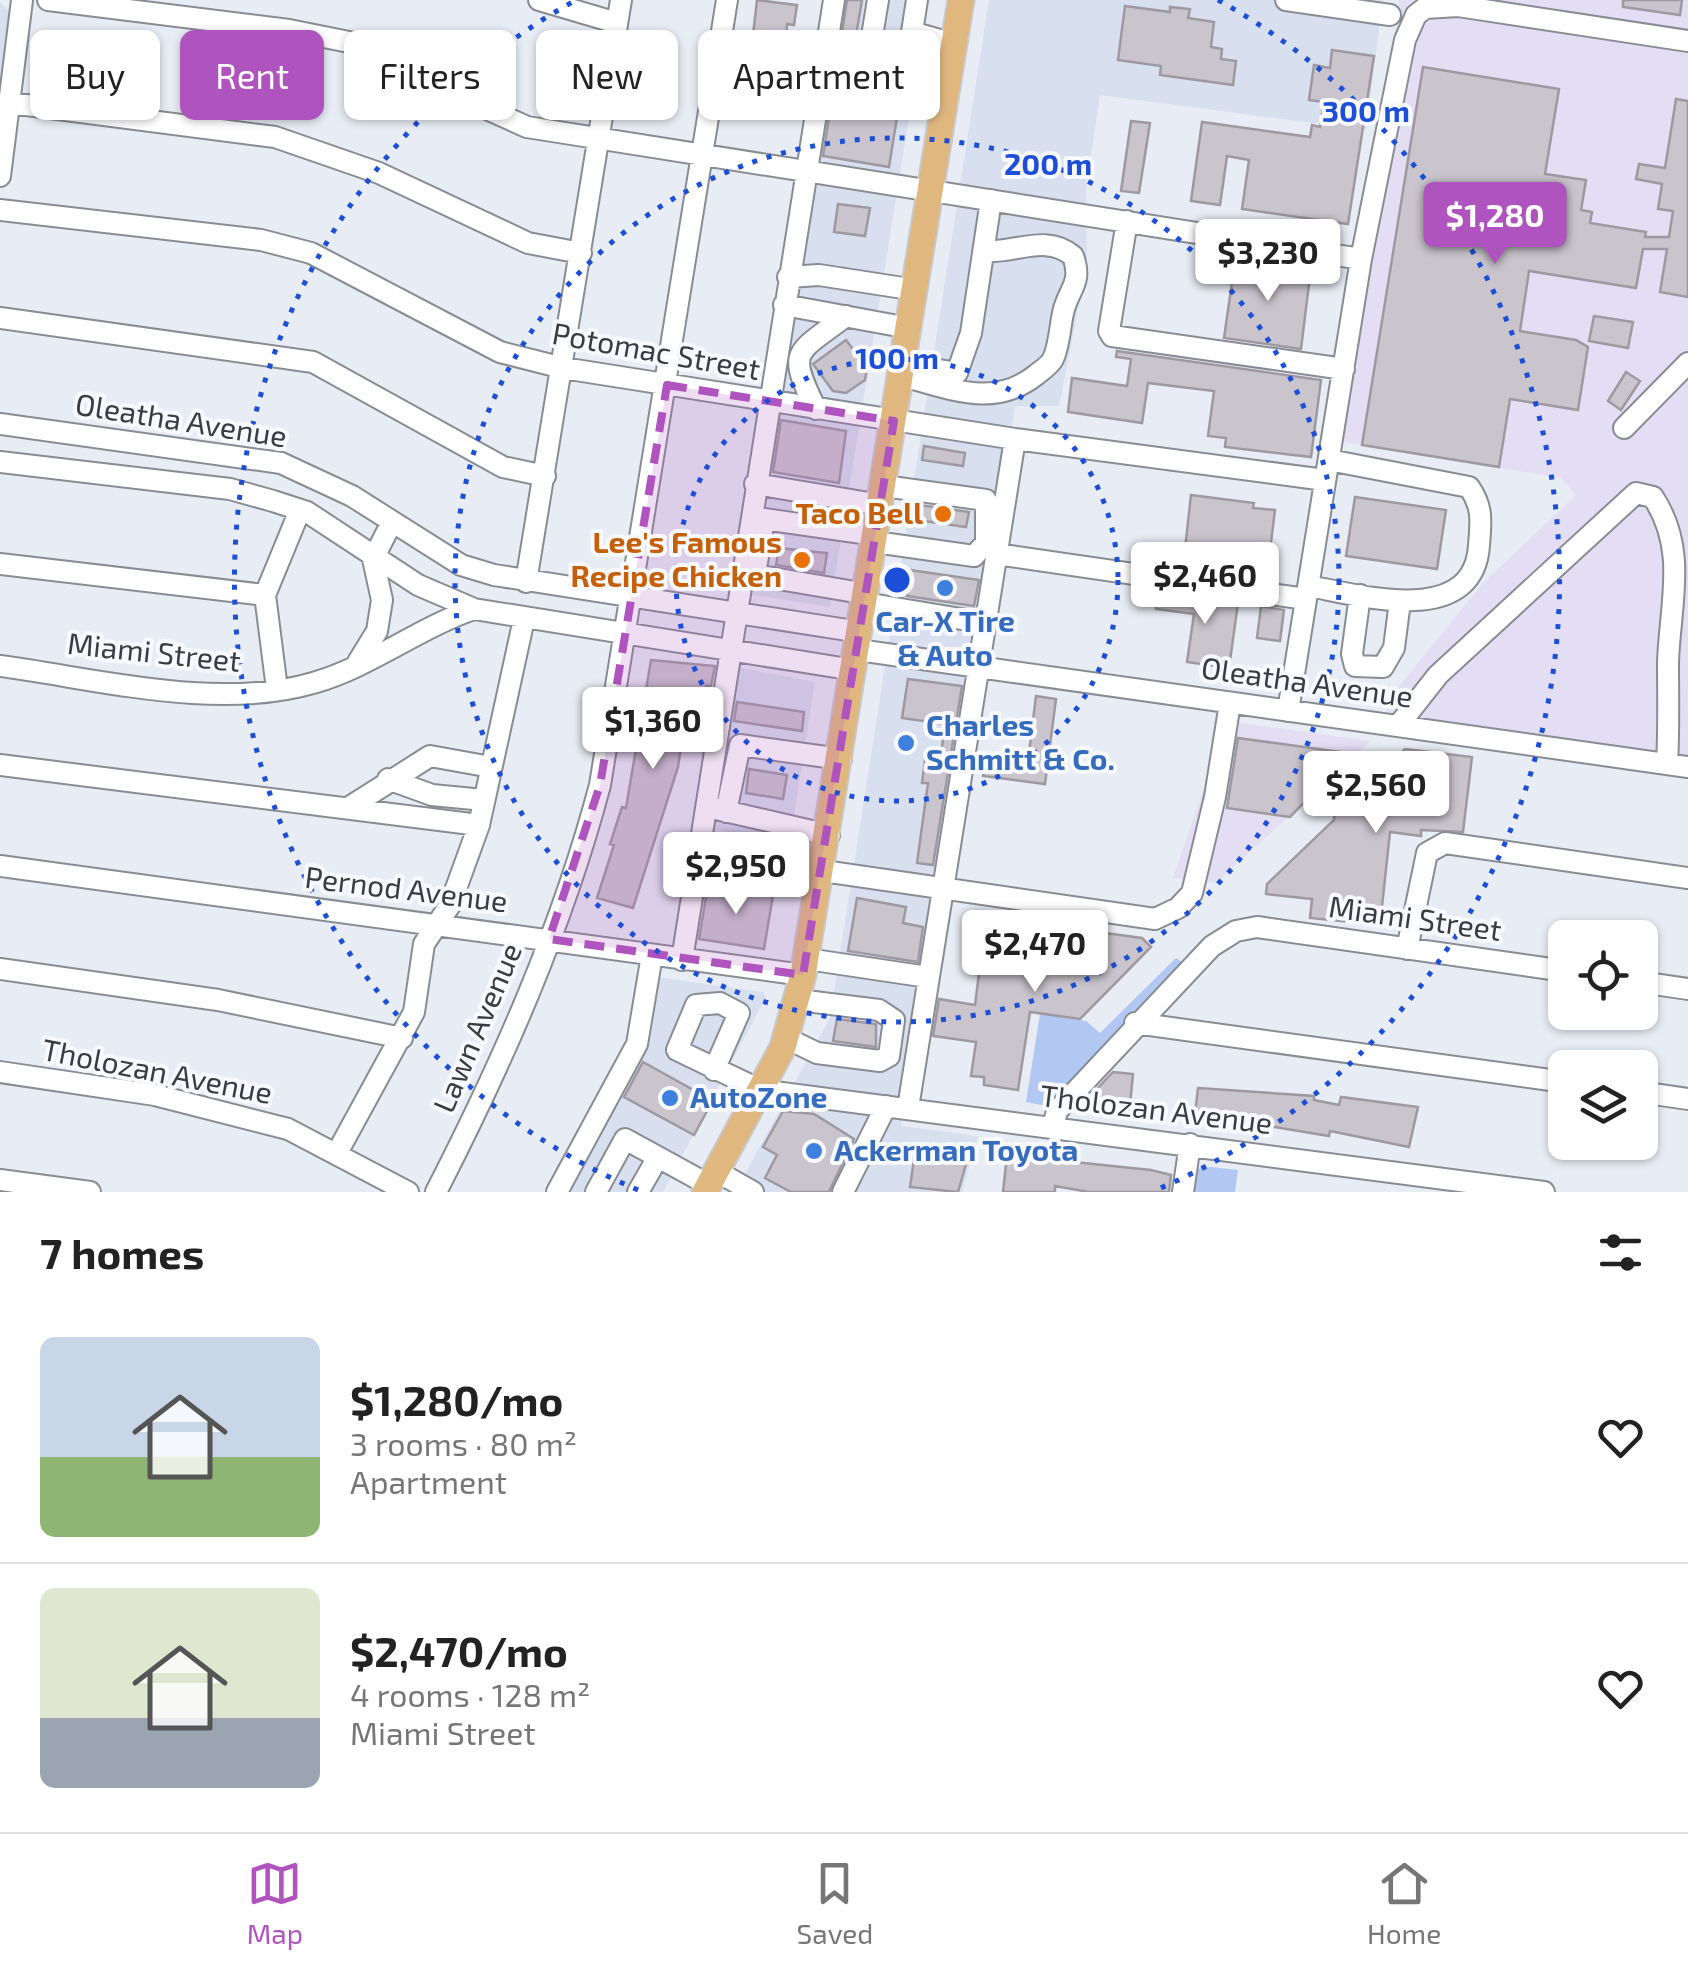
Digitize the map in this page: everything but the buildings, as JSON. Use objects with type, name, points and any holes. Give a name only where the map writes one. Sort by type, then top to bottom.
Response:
[{"type":"main road","points":[[710,1183],[786,1038],[803,978],[961,0]]},
{"type":"street","points":[[0,176],[22,0]]},
{"type":"street","points":[[48,0],[290,30],[369,46],[440,88],[527,128],[1362,259]]},
{"type":"street","points":[[539,0],[617,23]]},
{"type":"street","points":[[526,582],[621,0]]},
{"type":"street","name":"Lawn Avenue","points":[[436,1192],[508,1051],[600,785],[727,0]]},
{"type":"street","points":[[682,960],[734,612],[834,0]]},
{"type":"street","points":[[873,30],[878,0]]},
{"type":"street","points":[[912,30],[917,0]]},
{"type":"street","points":[[1286,0],[1364,5],[1390,14]]},
{"type":"street","points":[[1288,711],[1362,259],[1400,62],[1416,14],[1438,6],[1688,40]]},
{"type":"street","points":[[940,40],[954,44]]},
{"type":"street","points":[[11,102],[275,138],[379,172],[528,243],[581,252]]},
{"type":"street","points":[[903,370],[957,372],[971,333],[992,200]]},
{"type":"street","name":"Potomac Street","points":[[0,210],[262,240],[311,253],[500,352],[563,368],[1015,439],[1469,487],[1482,505],[1479,552],[1466,580],[1440,596],[1414,603],[1400,601]]},
{"type":"street","points":[[1126,221],[1109,331],[1112,336],[1344,369]]},
{"type":"street","points":[[903,370],[981,396],[1018,390],[1053,361],[1065,301],[1075,292],[1078,280],[1073,256],[1048,246],[1025,245],[1013,253],[984,251]]},
{"type":"street","points":[[788,277],[820,275],[916,290]]},
{"type":"street","points":[[784,305],[909,328]]},
{"type":"street","points":[[816,409],[796,369],[800,351],[846,316]]},
{"type":"street","points":[[0,318],[313,362],[503,467],[546,476]]},
{"type":"street","points":[[1624,428],[1688,363]]},
{"type":"street","name":"Oleatha Avenue","points":[[0,424],[282,463],[352,496],[461,565],[526,582],[734,612],[858,651]]},
{"type":"street","points":[[843,1192],[897,1107],[928,977],[1015,439]]},
{"type":"street","name":"Oleatha Avenue","points":[[0,462],[230,489],[300,510],[356,542],[374,559],[418,585],[474,609],[524,619],[728,652],[858,651],[1677,765]]},
{"type":"street","points":[[755,484],[882,496],[981,498],[988,504],[986,542],[974,556],[764,519],[754,575],[985,623]]},
{"type":"street","points":[[1398,726],[1438,675],[1636,492],[1654,497],[1665,514],[1678,560],[1668,660],[1677,765]]},
{"type":"street","points":[[277,689],[266,595],[300,510]]},
{"type":"street","points":[[357,664],[376,631],[382,600],[374,559],[392,522]]},
{"type":"street","points":[[996,554],[1307,593],[1360,595],[1400,601],[1394,648],[1384,668],[1355,666],[1352,654],[1360,595]]},
{"type":"street","points":[[0,564],[266,595]]},
{"type":"street","name":"Miami Street","points":[[0,666],[229,697],[314,684],[435,622],[474,609]]},
{"type":"street","points":[[338,1153],[414,1012],[424,944],[450,906],[478,824],[524,619]]},
{"type":"street","points":[[697,854],[1155,919],[1178,908],[1192,893],[1215,797],[1230,703]]},
{"type":"street","points":[[726,812],[740,745],[840,759]]},
{"type":"street","points":[[348,808],[388,779],[430,756],[491,767]]},
{"type":"street","points":[[0,765],[478,824]]},
{"type":"street","points":[[388,779],[432,794],[484,800]]},
{"type":"street","points":[[704,806],[829,835]]},
{"type":"street","points":[[1407,949],[1427,854],[1445,844],[1688,878]]},
{"type":"street","name":"Pernod Avenue","points":[[0,866],[549,938],[803,978]]},
{"type":"street","name":"Miami Street","points":[[1136,1023],[1226,935],[1257,927],[1548,969]]},
{"type":"street","points":[[557,1192],[637,1044],[652,955]]},
{"type":"street","points":[[0,969],[218,1000],[402,1038]]},
{"type":"street","points":[[803,978],[928,977]]},
{"type":"street","points":[[786,1038],[817,1053],[880,1060],[889,1056],[894,1020],[803,978]]},
{"type":"street","points":[[1658,985],[1688,989]]},
{"type":"street","points":[[1053,1127],[1057,1111],[1136,1023],[1548,1080]]},
{"type":"street","name":"Tholozan Avenue","points":[[714,1070],[760,1090],[1544,1192]]},
{"type":"street","name":"Tholozan Avenue","points":[[0,1072],[155,1095],[288,1129],[408,1192]]},
{"type":"street","points":[[1658,1094],[1688,1098]]},
{"type":"street","points":[[596,1192],[625,1139],[710,1183],[752,1192]]},
{"type":"street","points":[[1183,1192],[1190,1144]]},
{"type":"street","points":[[638,1192],[658,1158]]},
{"type":"street","points":[[0,1180],[90,1192]]},
{"type":"highlighted area","points":[[667,385],[894,421],[803,975],[549,939],[600,785]]},
{"type":"shaded area","points":[[839,0],[928,0],[923,30],[834,30]]},
{"type":"shaded area","points":[[989,0],[1383,0],[1366,130],[1100,95],[1086,189],[1087,264],[1059,406],[1015,406],[901,1126],[978,1136],[962,1192],[735,1192],[830,1018]]},
{"type":"shaded area","points":[[1399,0],[1688,0],[1688,759],[1386,717],[1388,700],[1483,583],[1576,495],[1561,478],[1338,441]]},
{"type":"shaded area","points":[[0,2],[9,12],[0,96]]},
{"type":"shaded area","points":[[820,120],[909,120],[830,607],[747,594]]},
{"type":"shaded area","points":[[732,666],[815,682],[790,842],[707,828]]},
{"type":"shaded area","points":[[1218,720],[1371,741],[1216,883],[1173,878],[1214,759]]},
{"type":"shaded area","points":[[1176,958],[1188,966],[1052,1107],[1026,1102],[1040,1014],[1086,1021],[1100,1033]]},
{"type":"shaded area","points":[[657,977],[763,992],[766,997],[663,1192],[564,1192]]},
{"type":"shaded area","points":[[1197,1169],[1238,1170],[1235,1192],[1194,1192]]},
{"type":"place","name":"Taco Bell","points":[[943,514]]},
{"type":"place","name":"Lee's Famous Recipe Chicken","points":[[802,560]]},
{"type":"place","name":"Car-X Tire & Auto","points":[[945,588]]},
{"type":"place","name":"Charles Schmitt & Co.","points":[[906,743]]},
{"type":"place","name":"AutoZone","points":[[670,1098]]},
{"type":"place","name":"Ackerman Toyota","points":[[814,1151]]}]
